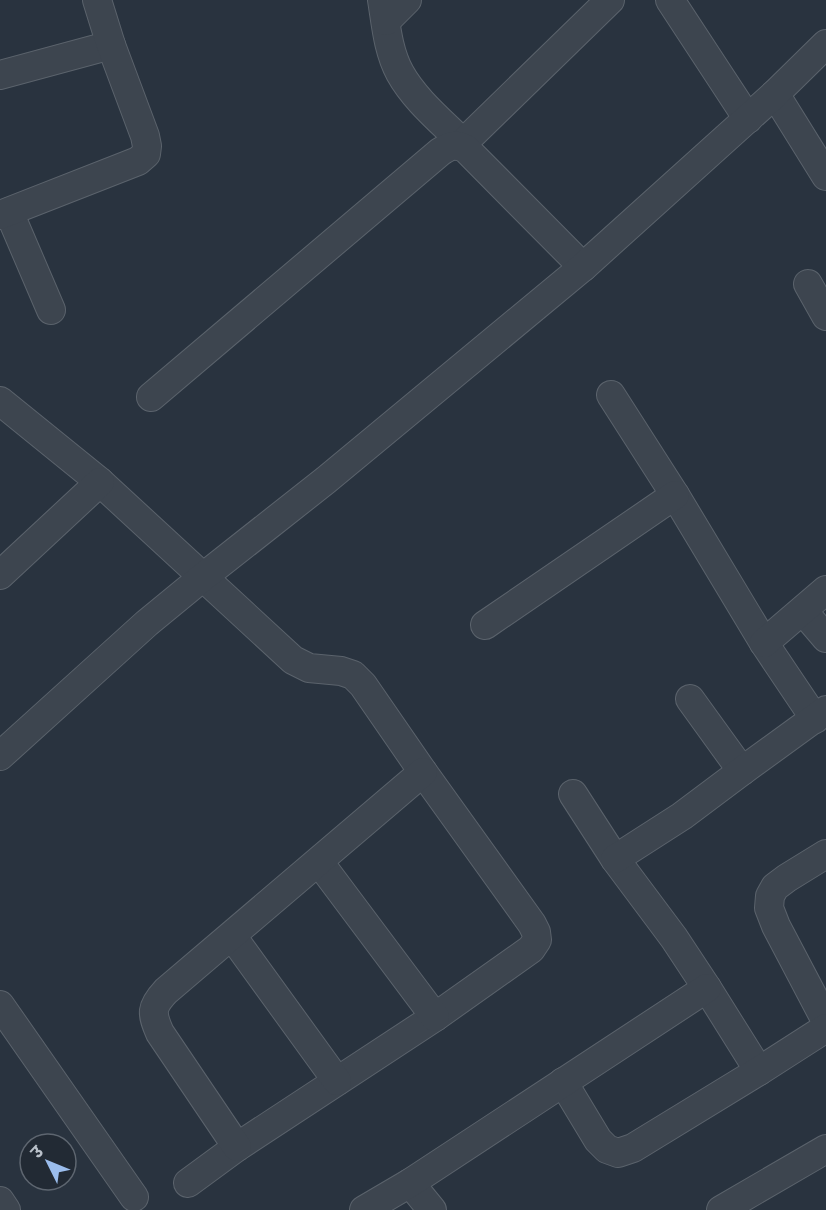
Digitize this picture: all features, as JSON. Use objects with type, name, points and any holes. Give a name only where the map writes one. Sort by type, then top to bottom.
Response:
[{"type":"street","points":[[51,310],[5,214],[138,161],[146,154],[145,136],[97,0]]},
{"type":"street","points":[[407,0],[384,11],[392,53],[400,72],[420,100],[583,267]]},
{"type":"street","points":[[152,397],[440,152],[448,147],[462,144],[610,0]]},
{"type":"street","points":[[670,0],[748,119]]},
{"type":"street","points":[[0,756],[147,623],[326,480],[583,267],[748,119],[826,44]]},
{"type":"street","points":[[0,75],[111,45]]},
{"type":"street","points":[[775,94],[826,176]]},
{"type":"street","points":[[808,284],[826,316]]},
{"type":"street","points":[[611,395],[675,495],[764,643],[820,715],[682,816],[615,859]]},
{"type":"street","points":[[0,401],[100,482],[293,660],[309,668],[341,671],[353,675],[363,685],[536,932],[537,940],[531,949],[435,1017],[188,1183]]},
{"type":"street","points":[[0,575],[100,482]]},
{"type":"street","points":[[486,625],[675,495]]},
{"type":"street","points":[[764,643],[826,590]]},
{"type":"street","points":[[803,611],[826,638]]},
{"type":"street","points":[[690,699],[742,771]]},
{"type":"street","points":[[237,1148],[160,1033],[154,1021],[153,1009],[166,991],[423,772]]},
{"type":"street","points":[[573,794],[615,859],[674,938],[759,1071]]},
{"type":"street","points":[[826,854],[775,887],[770,896],[769,908],[826,1022]]},
{"type":"street","points":[[319,862],[435,1017]]},
{"type":"street","points":[[232,936],[337,1081]]},
{"type":"street","points":[[364,1210],[410,1183],[707,988]]},
{"type":"street","points":[[0,1005],[134,1197]]},
{"type":"street","points":[[563,1082],[598,1140],[607,1149],[618,1153],[633,1148],[826,1028]]},
{"type":"street","points":[[721,1210],[826,1149]]},
{"type":"street","points":[[410,1183],[432,1210]]},
{"type":"street","points":[[0,1201],[6,1210]]}]
